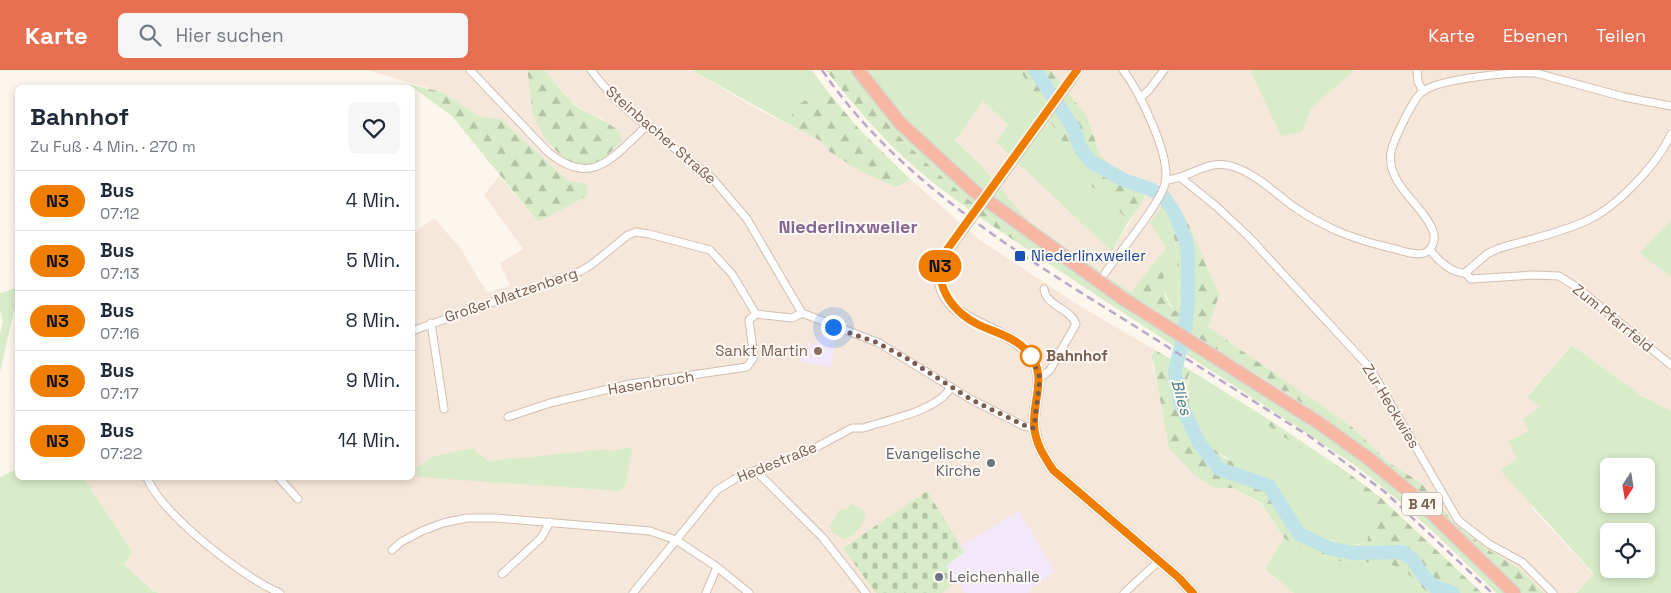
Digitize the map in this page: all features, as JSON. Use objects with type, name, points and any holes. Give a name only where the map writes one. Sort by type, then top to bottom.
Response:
[{"type":"highway","name":"B 41","points":[[858,70],[900,123],[974,191],[1024,229],[1170,331],[1322,425],[1369,458],[1412,495],[1514,593]]},
{"type":"main road","points":[[1076,70],[942,258],[940,279],[946,295],[968,318],[1025,348],[1032,357],[1040,378],[1034,428],[1041,451],[1058,475],[1159,561],[1193,593]]},
{"type":"street","points":[[470,70],[548,151],[559,161],[572,167],[586,169],[606,164],[648,125]]},
{"type":"street","name":"Steinbacher Straße","points":[[590,70],[610,95],[724,190],[760,241],[802,313]]},
{"type":"street","points":[[1105,273],[1156,201],[1166,180],[1158,141],[1141,97],[1123,70]]},
{"type":"street","points":[[1141,97],[1150,90],[1164,70]]},
{"type":"street","points":[[1417,70],[1418,82],[1423,90]]},
{"type":"street","points":[[1550,70],[1558,78]]},
{"type":"street","points":[[1166,180],[1180,177],[1204,167],[1229,165],[1248,174],[1315,220],[1348,237],[1422,254],[1430,250],[1434,239],[1433,231],[1403,189],[1391,160],[1394,141],[1423,90],[1448,82],[1522,72],[1547,74],[1624,97],[1671,106]]},
{"type":"street","points":[[1465,273],[1487,254],[1497,249],[1571,227],[1598,214],[1648,171],[1665,147],[1671,134]]},
{"type":"street","name":"Zur Heckwies","points":[[1180,177],[1217,207],[1248,236],[1370,368],[1458,520],[1489,544],[1522,562],[1554,593]]},
{"type":"street","name":"Großer Matzenberg","points":[[415,329],[581,271],[591,266],[628,235],[636,232],[710,250],[744,289],[756,314]]},
{"type":"street","name":"Zum Pfarrfeld","points":[[1430,250],[1447,266],[1458,272],[1465,273],[1471,279],[1532,275],[1559,276],[1578,288],[1671,365]]},
{"type":"street","points":[[1040,378],[1050,370],[1076,324],[1068,313],[1047,298],[1044,289]]},
{"type":"street","points":[[756,314],[792,318],[802,313],[878,343],[906,358],[950,388],[1024,426],[1034,428]]},
{"type":"street","name":"Hasenbruch","points":[[508,417],[550,403],[630,384],[747,367],[754,357],[749,320],[756,314]]},
{"type":"street","points":[[431,323],[444,408]]},
{"type":"street","name":"Hedestraße","points":[[633,593],[717,490],[738,477],[812,449],[852,428],[863,428],[927,407],[940,400],[950,388]]},
{"type":"street","points":[[756,471],[823,538],[866,593]]},
{"type":"street","points":[[148,480],[165,506],[192,531],[245,572],[280,593]]},
{"type":"street","points":[[281,480],[298,499]]},
{"type":"street","points":[[392,550],[401,542],[422,531],[443,523],[467,518],[550,522],[650,531],[676,540],[718,567],[749,593]]},
{"type":"street","points":[[502,574],[541,538],[550,522]]},
{"type":"street","points":[[1124,593],[1159,561]]},
{"type":"street","points":[[706,593],[718,567]]},
{"type":"shaded area","points":[[367,70],[527,70],[532,85],[534,118],[552,148],[605,120],[586,112],[567,98],[545,70],[691,70],[761,111],[821,141],[830,152],[896,187],[910,179],[980,240],[1080,306],[1155,350],[1151,356],[1162,404],[1216,488],[1233,488],[1261,504],[1284,538],[1265,569],[1294,593],[160,593],[153,591],[124,564],[132,552],[85,480],[415,480],[415,232],[434,218],[461,249],[487,293],[510,285],[500,263],[523,249],[484,195],[499,176],[538,222],[587,184],[568,181],[501,119],[480,117],[442,92]],"holes":[[[629,447],[620,491],[417,476],[473,448],[488,461],[605,449],[612,451]]]},
{"type":"shaded area","points":[[1051,70],[1250,70],[1302,132],[1312,107],[1354,70],[1671,70],[1671,221],[1639,253],[1671,277],[1671,411],[1640,395],[1572,345],[1527,396],[1542,406],[1518,459],[1533,509],[1594,575],[1575,593],[1544,593],[1518,568],[1487,549],[1454,523],[1421,483],[1388,462],[1352,427],[1208,327],[1196,243],[1184,214],[1168,196],[1150,223],[1166,248],[1131,293],[1028,221],[979,163],[955,141],[983,101],[1008,125],[997,142],[1112,252],[1145,197],[1142,181],[1123,175],[1100,155],[1087,117]]},
{"type":"shaded area","name":"Sankt Martin","points":[[818,335],[835,338],[831,367],[800,362],[802,348],[807,349],[808,343],[817,345]]},
{"type":"shaded area","points":[[1019,511],[1055,572],[1029,590],[1029,593],[965,593],[946,566],[964,552],[961,546]]},
{"type":"green space","points":[[527,70],[545,70],[574,104],[620,132],[621,141],[604,158],[590,164],[570,161],[561,155],[545,138],[535,119]]},
{"type":"green space","points":[[691,70],[812,70],[827,91],[798,105],[794,110],[790,125]]},
{"type":"green space","points":[[826,70],[845,70],[864,96],[907,144],[955,188],[1032,247],[1038,253],[1037,256],[962,204],[919,171],[870,123]]},
{"type":"green space","points":[[845,70],[1020,70],[1091,186],[1112,201],[1128,222],[1112,252],[996,142],[1008,125],[983,101],[955,141],[979,163],[1028,221],[1174,323],[1326,419],[1418,493],[1523,593],[1496,593],[1409,510],[1353,464],[1037,256],[1038,253],[1032,247],[955,188],[907,144],[864,96]]},
{"type":"green space","points":[[1020,70],[1051,70],[1087,117],[1100,155],[1123,175],[1143,181],[1145,187],[1144,198],[1128,222],[1112,201],[1091,186]]},
{"type":"green space","points":[[1250,70],[1354,71],[1312,107],[1302,132],[1281,136]]},
{"type":"green space","points":[[415,86],[442,92],[480,117],[501,119],[568,181],[587,184],[587,196],[538,222],[452,116],[415,89]]},
{"type":"green space","points":[[827,91],[860,130],[910,179],[896,187],[862,172],[830,152],[821,141],[790,125],[794,110],[798,105]]},
{"type":"green space","points":[[1168,195],[1184,214],[1219,295],[1208,327],[1352,427],[1388,462],[1421,483],[1454,523],[1487,549],[1518,568],[1544,593],[1523,593],[1403,481],[1326,419],[1131,293],[1158,258],[1165,272],[1163,288],[1166,297],[1174,311],[1177,310],[1179,290],[1175,242],[1170,226],[1160,208]]},
{"type":"green space","points":[[1160,208],[1170,226],[1176,249],[1179,294],[1177,310],[1174,311],[1161,285],[1165,272],[1158,258],[1166,248],[1150,223]]},
{"type":"green space","points":[[1671,221],[1671,277],[1639,253]]},
{"type":"green space","points":[[15,289],[15,310],[0,372],[0,334],[3,322],[0,310],[0,293]]},
{"type":"green space","points":[[1572,345],[1640,395],[1671,411],[1671,593],[1576,593],[1594,574],[1500,470],[1517,459],[1508,441],[1529,431],[1523,419],[1541,406],[1527,397]]},
{"type":"green space","points":[[1155,350],[1190,370],[1187,382],[1190,414],[1199,436],[1224,458],[1254,469],[1271,480],[1291,510],[1308,529],[1332,541],[1358,545],[1367,543],[1370,526],[1380,515],[1379,506],[1265,423],[1268,419],[1347,472],[1380,497],[1482,593],[1428,593],[1405,571],[1388,563],[1339,561],[1303,550],[1284,538],[1261,503],[1233,488],[1216,488],[1196,477],[1169,448],[1151,356]]},
{"type":"green space","points":[[1190,370],[1268,419],[1265,423],[1379,506],[1380,515],[1370,526],[1367,543],[1337,542],[1309,530],[1289,508],[1256,478],[1208,444],[1195,429],[1192,422],[1188,404]]},
{"type":"green space","points":[[629,447],[632,451],[625,486],[620,491],[418,477],[416,468],[431,457],[473,448],[488,461],[605,449],[612,451]]},
{"type":"green space","points":[[15,470],[15,480],[85,480],[132,552],[124,564],[153,591],[160,593],[0,593],[0,477]]},
{"type":"green space","points":[[927,491],[964,552],[946,566],[956,581],[942,593],[876,593],[843,548]]},
{"type":"green space","points":[[851,504],[865,511],[865,515],[859,528],[845,540],[832,532],[830,526],[840,509],[846,509]]},
{"type":"green space","points":[[1284,538],[1303,550],[1339,561],[1388,563],[1405,571],[1428,593],[1294,593],[1265,569]]},
{"type":"waterway","name":"Blies","points":[[1035,70],[1073,127],[1081,149],[1091,162],[1124,180],[1150,189],[1163,196],[1174,212],[1186,240],[1188,255],[1188,302],[1185,329],[1175,371],[1180,402],[1199,443],[1219,469],[1269,486],[1299,534],[1329,548],[1352,553],[1403,552],[1413,560],[1424,577],[1435,587],[1453,593]]},
{"type":"railway","points":[[822,70],[851,108],[884,144],[956,208],[1076,290],[1309,436],[1385,492],[1492,593]]},
{"type":"bus line","name":"N3","points":[[1077,70],[946,251],[940,264],[940,279],[946,295],[954,306],[968,318],[1025,348],[1032,357],[1038,368],[1040,378],[1034,413],[1034,428],[1041,451],[1053,470],[1178,577],[1193,593]]},
{"type":"place","name":"Niederlinxweiler","points":[[1020,256]]},
{"type":"place","name":"Sankt Martin","points":[[818,351]]},
{"type":"place","name":"Bahnhof","points":[[1031,356]]},
{"type":"place","name":"Evangelische Kirche","points":[[991,463]]},
{"type":"place","name":"Leichenhalle","points":[[939,577]]},
{"type":"district","name":"Niederlinxweiler","points":[[848,227]]},
{"type":"route","points":[[833,327],[878,343],[906,358],[950,388],[972,400],[996,410],[1024,426],[1034,428],[1034,413],[1040,378],[1038,368],[1031,356]]}]
